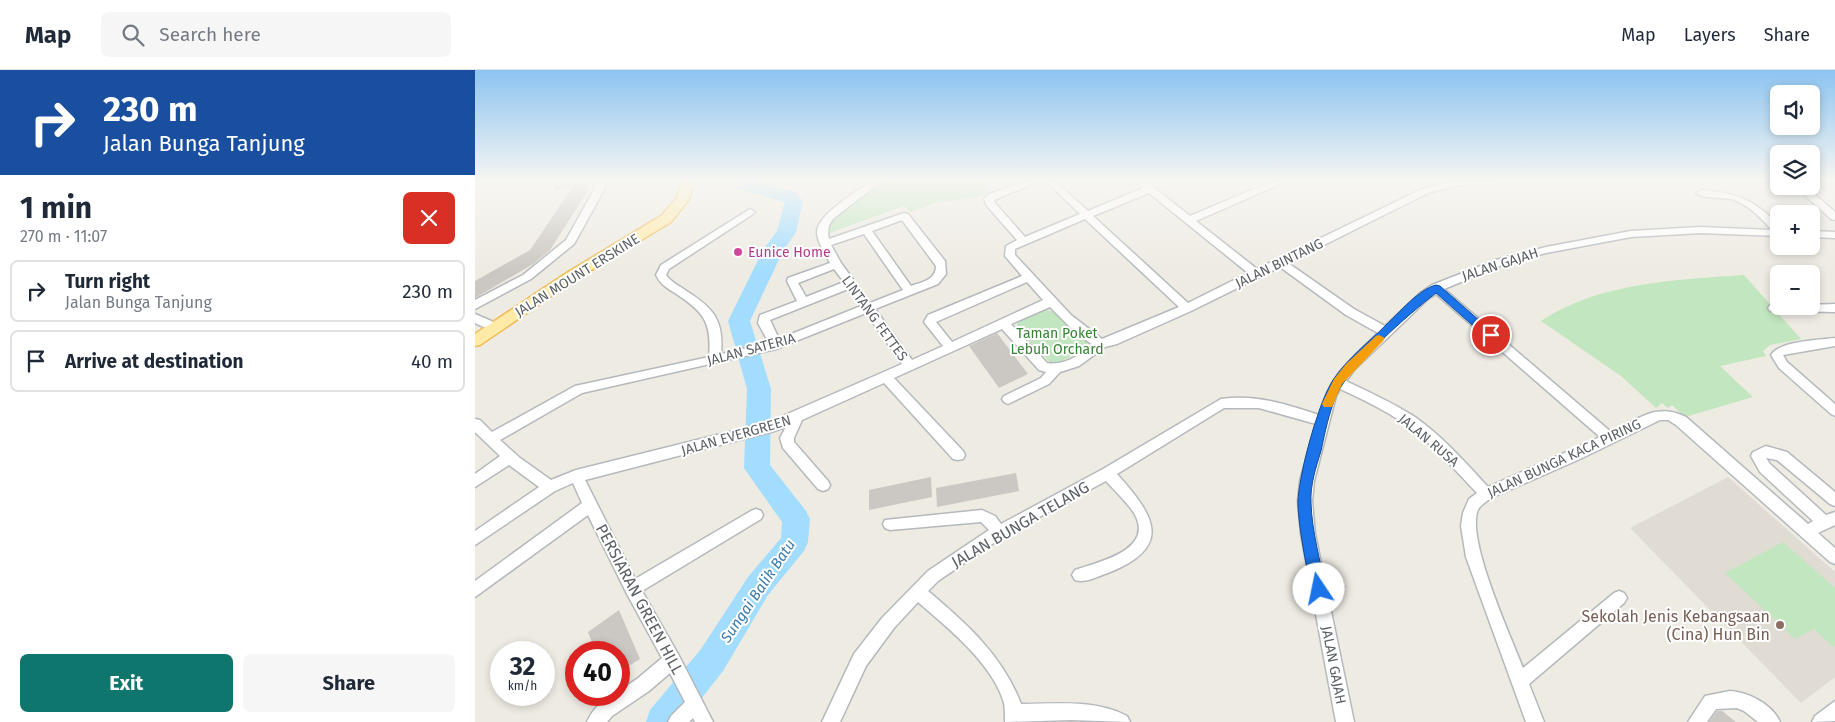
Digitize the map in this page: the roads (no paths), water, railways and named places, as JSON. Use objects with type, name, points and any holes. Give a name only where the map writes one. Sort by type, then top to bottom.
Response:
[{"type":"main road","name":"JALAN MOUNT ERSKINE","points":[[475,341],[570,277],[666,219],[674,210]]},
{"type":"street","points":[[475,305],[527,277],[571,242],[588,210]]},
{"type":"street","points":[[837,210],[830,216],[822,232],[825,244],[866,229],[910,292]]},
{"type":"street","points":[[996,210],[1023,241]]},
{"type":"street","points":[[1083,210],[1187,308]]},
{"type":"street","points":[[1096,210],[1023,241],[1010,248],[1010,256],[1088,336],[1101,344]]},
{"type":"street","points":[[1177,210],[1257,274]]},
{"type":"street","points":[[1189,220],[1211,210]]},
{"type":"street","name":"JALAN BINTANG","points":[[1008,399],[1045,381],[1056,369],[1083,356],[1101,344],[1113,341],[1187,308],[1384,210]]},
{"type":"street","points":[[1759,210],[1770,222]]},
{"type":"street","points":[[715,360],[717,336],[715,322],[709,313],[697,302],[663,281],[661,275],[665,267],[749,212]]},
{"type":"street","name":"JALAN SATERIA","points":[[491,439],[579,389],[776,346],[910,292],[941,276],[943,270],[941,263],[904,216],[866,229]]},
{"type":"street","name":"JALAN GAJAH","points":[[1345,722],[1308,534],[1305,501],[1307,481],[1330,396],[1350,367],[1413,305],[1436,288],[1500,262],[1545,250],[1614,236],[1647,232],[1700,230],[1770,232]]},
{"type":"street","points":[[1820,234],[1835,235]]},
{"type":"street","name":"LINTANG FETTES","points":[[825,244],[836,264],[910,366]]},
{"type":"street","points":[[1280,262],[1334,302],[1386,332]]},
{"type":"street","points":[[803,302],[792,280],[836,264]]},
{"type":"street","points":[[950,347],[930,322],[932,318],[1030,277]]},
{"type":"street","points":[[776,346],[764,323],[764,318],[850,284]]},
{"type":"street","points":[[1436,288],[1610,438]]},
{"type":"street","name":"JALAN EVERGREEN","points":[[475,539],[550,487],[576,476],[771,427],[797,417],[1052,301]]},
{"type":"street","points":[[1820,308],[1835,308]]},
{"type":"street","points":[[475,318],[494,328]]},
{"type":"street","points":[[1003,323],[1043,367],[1056,369]]},
{"type":"street","points":[[1835,342],[1783,350],[1777,355],[1783,364],[1835,411]]},
{"type":"street","points":[[886,377],[957,455]]},
{"type":"street","name":"JALAN RUSA","points":[[1338,382],[1389,407],[1410,421],[1454,459],[1486,494]]},
{"type":"street","name":"JALAN BUNGA TELANG","points":[[831,722],[860,660],[888,623],[933,576],[954,560],[999,532],[1108,473],[1221,404],[1235,401],[1251,401],[1322,421]]},
{"type":"street","name":"JALAN BUNGA KACA PIRING","points":[[1535,722],[1473,557],[1468,526],[1469,513],[1474,503],[1486,494],[1658,415],[1670,415],[1681,421],[1807,530],[1835,557]]},
{"type":"street","points":[[797,417],[787,438],[788,444],[823,485]]},
{"type":"street","points":[[475,424],[510,458],[532,476],[550,487]]},
{"type":"street","points":[[1807,530],[1830,520],[1765,468],[1758,456],[1766,451],[1782,456],[1835,500]]},
{"type":"street","points":[[475,481],[510,458]]},
{"type":"street","points":[[1080,575],[1124,559],[1141,547],[1146,538],[1146,526],[1142,514],[1108,473]]},
{"type":"street","name":"PERSIARAN GREEN HILL","points":[[576,476],[632,589],[675,665],[704,722]]},
{"type":"street","points":[[475,590],[591,505]]},
{"type":"street","points":[[632,589],[756,515]]},
{"type":"street","points":[[890,524],[982,516],[990,520],[999,532]]},
{"type":"street","points":[[918,592],[974,645],[997,671],[1008,691],[1015,718],[1100,713],[1114,717],[1121,722]]},
{"type":"street","points":[[1519,682],[1619,598]]},
{"type":"street","points":[[595,722],[606,710],[675,665]]},
{"type":"street","points":[[1697,722],[1711,702],[1729,697],[1753,705],[1771,722]]},
{"type":"street","points":[[677,722],[692,700]]},
{"type":"street","points":[[1821,722],[1835,710]]},
{"type":"waterway","name":"Sungai Balik Batu","points":[[662,722],[712,660],[758,586],[794,542],[796,519],[757,468],[759,389],[739,321],[773,250],[786,232],[792,210]]},
{"type":"place","name":"Eunice Home","points":[[738,252]]},
{"type":"place","name":"Sekolah Jenis Kebangsaan (Cina) Hun Bin","points":[[1780,625]]},
{"type":"park label","name":"Taman Poket Lebuh Orchard","points":[[1057,342]]}]
